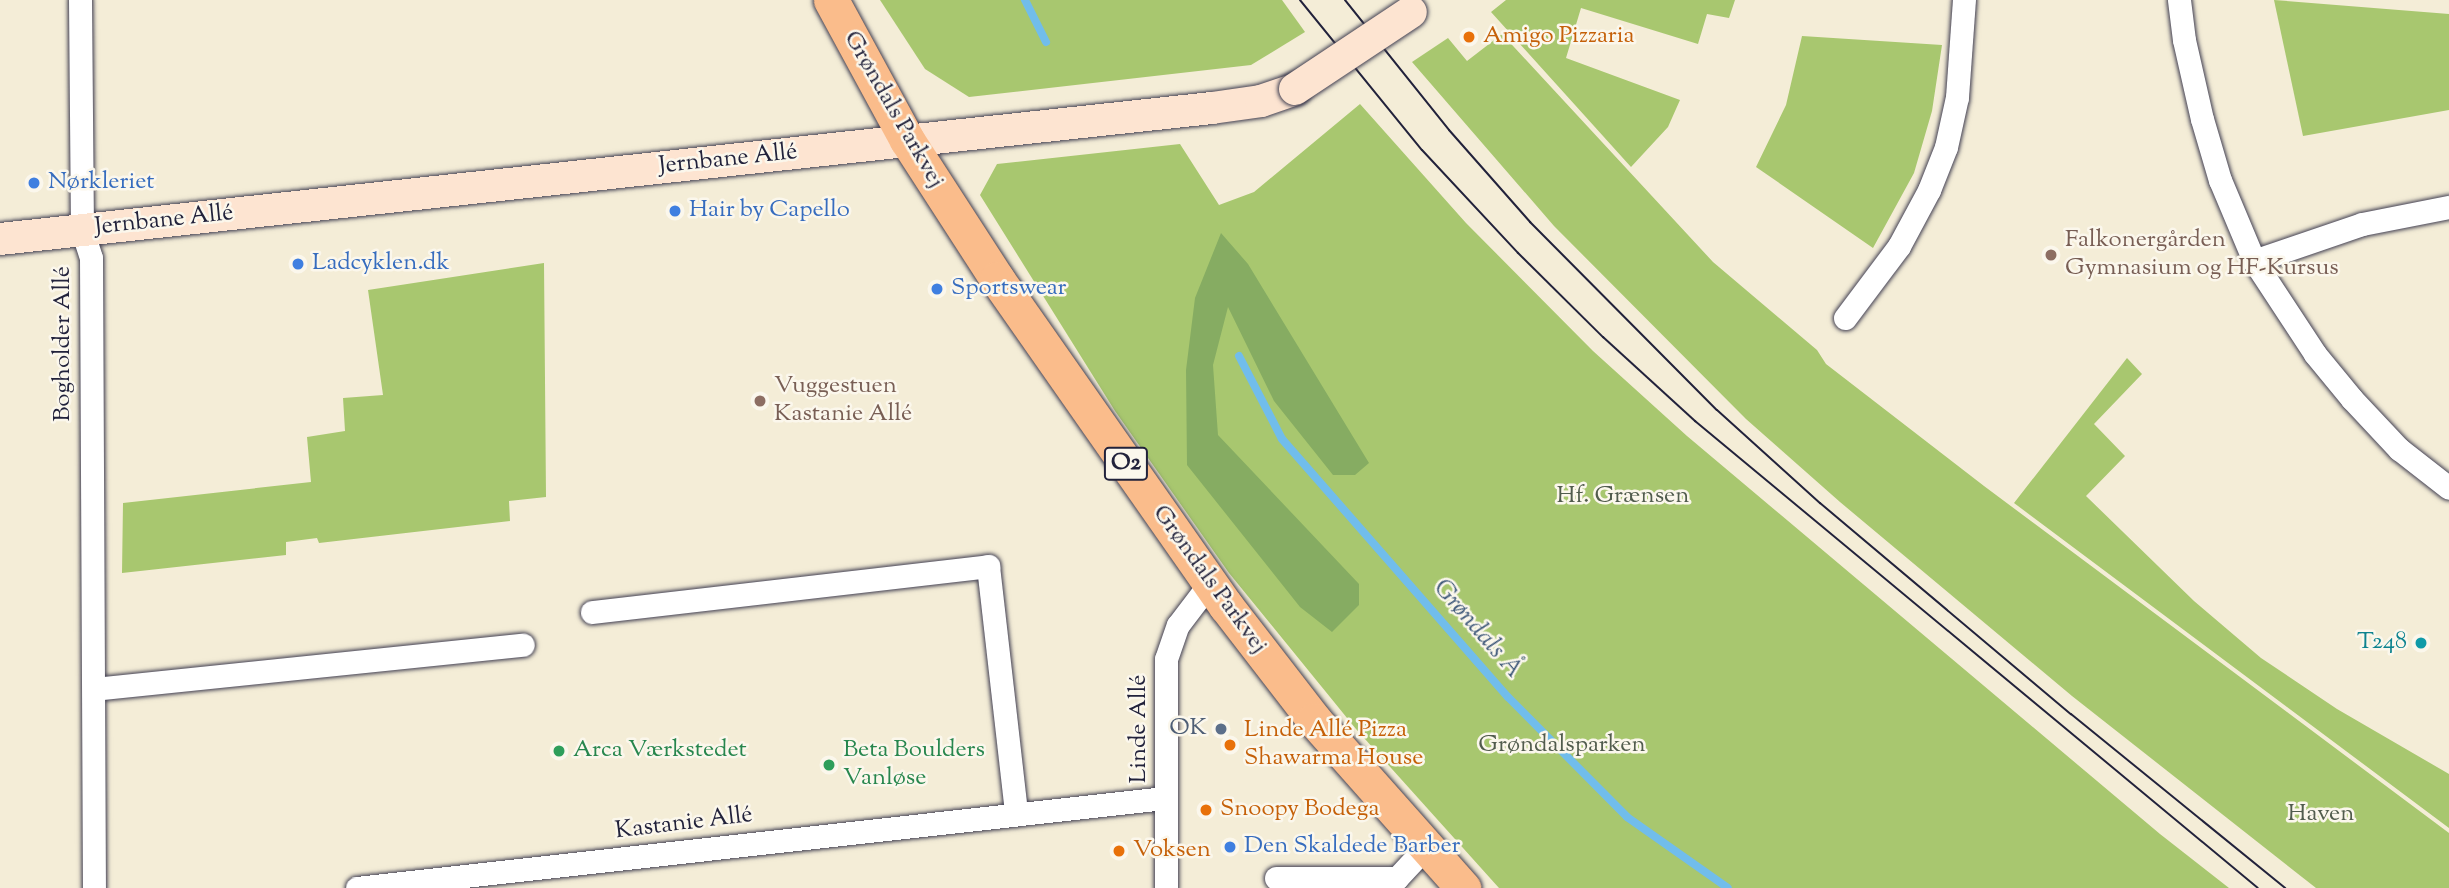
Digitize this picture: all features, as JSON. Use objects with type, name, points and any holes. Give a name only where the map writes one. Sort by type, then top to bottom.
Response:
[{"type":"main road","name":"Grøndals Parkvej","points":[[831,0],[907,140],[1027,323],[1210,583],[1314,720],[1463,888]]},
{"type":"street","name":"Bogholder Allé","points":[[80,0],[82,230],[91,258],[94,888]]},
{"type":"street","points":[[1845,318],[1899,246],[1929,190],[1946,147],[1957,97],[1964,0]]},
{"type":"street","points":[[2179,0],[2184,40],[2205,131],[2220,180],[2254,261],[2315,354],[2352,400],[2399,449],[2449,488]]},
{"type":"street","name":"Jernbane Allé","points":[[0,239],[1261,101],[1295,89],[1419,6]]},
{"type":"street","points":[[2254,261],[2362,224],[2449,207]]},
{"type":"street","points":[[592,612],[988,566],[1016,813]]},
{"type":"street","name":"Linde Allé","points":[[1167,888],[1166,659],[1178,625],[1210,583]]},
{"type":"street","points":[[94,689],[523,645]]},
{"type":"street","name":"Kastanie Allé","points":[[357,888],[1165,798]]},
{"type":"street","points":[[1276,878],[1397,878],[1425,848]]},
{"type":"green space","points":[[880,0],[1282,0],[1305,32],[1251,65],[969,97],[925,69]]},
{"type":"green space","points":[[1506,0],[1735,0],[1729,18],[1707,14],[1698,44],[1581,8],[1566,58],[1680,100],[1668,127],[1631,167],[1491,12]]},
{"type":"green space","points":[[2274,0],[2449,14],[2449,110],[2303,136]]},
{"type":"green space","name":"Haven","points":[[1502,34],[1713,262],[1817,350],[1826,364],[1984,486],[2449,833],[2449,888],[2316,888],[2072,696],[1840,502],[1746,419],[1554,226],[1412,62],[1448,38],[1467,61]]},
{"type":"green space","points":[[1802,36],[1942,45],[1932,111],[1914,173],[1873,248],[1756,167],[1786,105]]},
{"type":"green space","points":[[1360,104],[1466,223],[1593,351],[1687,436],[2160,834],[2229,888],[1499,888],[1356,729],[1229,573],[1115,411],[980,195],[997,164],[1180,144],[1219,205],[1254,192]]},
{"type":"green space","points":[[1221,233],[1248,264],[1369,463],[1355,475],[1333,475],[1274,401],[1228,307],[1213,365],[1218,435],[1359,584],[1359,605],[1332,632],[1300,607],[1187,465],[1186,370],[1195,298]]},
{"type":"green space","points":[[544,263],[546,497],[509,501],[510,521],[319,543],[317,538],[286,542],[286,555],[122,573],[123,503],[311,482],[307,437],[345,431],[343,398],[383,395],[368,290]]},
{"type":"green space","points":[[2127,358],[2142,374],[2094,424],[2125,456],[2086,496],[2194,601],[2261,658],[2337,709],[2449,774],[2449,828],[2014,503]]},
{"type":"waterway","name":"Grøndals Å","points":[[1025,0],[1046,42]]},
{"type":"waterway","name":"Grøndals Å","points":[[1239,356],[1282,439],[1508,697],[1627,817],[1728,888]]},
{"type":"tram line","points":[[1300,0],[1422,150],[1518,253],[1603,337],[1695,421],[2258,888]]},
{"type":"tram line","points":[[1345,0],[1449,130],[1530,222],[1717,410],[1820,503],[2071,714],[2285,888]]},
{"type":"place","name":"Amigo Pizzaria","points":[[1469,37]]},
{"type":"place","name":"Nørkleriet","points":[[34,183]]},
{"type":"place","name":"Hair by Capello","points":[[675,211]]},
{"type":"place","name":"Falkonergården Gymnasium og HF-Kursus","points":[[2051,255]]},
{"type":"place","name":"Ladcyklen.dk","points":[[298,264]]},
{"type":"place","name":"Sportswear","points":[[937,289]]},
{"type":"place","name":"Vuggestuen Kastanie Allé","points":[[760,401]]},
{"type":"place","name":"T248","points":[[2421,643]]},
{"type":"place","name":"OK","points":[[1221,729]]},
{"type":"place","name":"Linde Allé Pizza Shawarma House","points":[[1230,745]]},
{"type":"place","name":"Arca Værkstedet","points":[[559,751]]},
{"type":"place","name":"Beta Boulders Vanløse","points":[[829,765]]},
{"type":"place","name":"Snoopy Bodega","points":[[1206,810]]},
{"type":"place","name":"Den Skaldede Barber","points":[[1230,847]]},
{"type":"place","name":"Voksen","points":[[1119,851]]},
{"type":"park label","name":"Hf. Grænsen","points":[[1623,497]]},
{"type":"park label","name":"Grøndalsparken","points":[[1562,746]]}]
